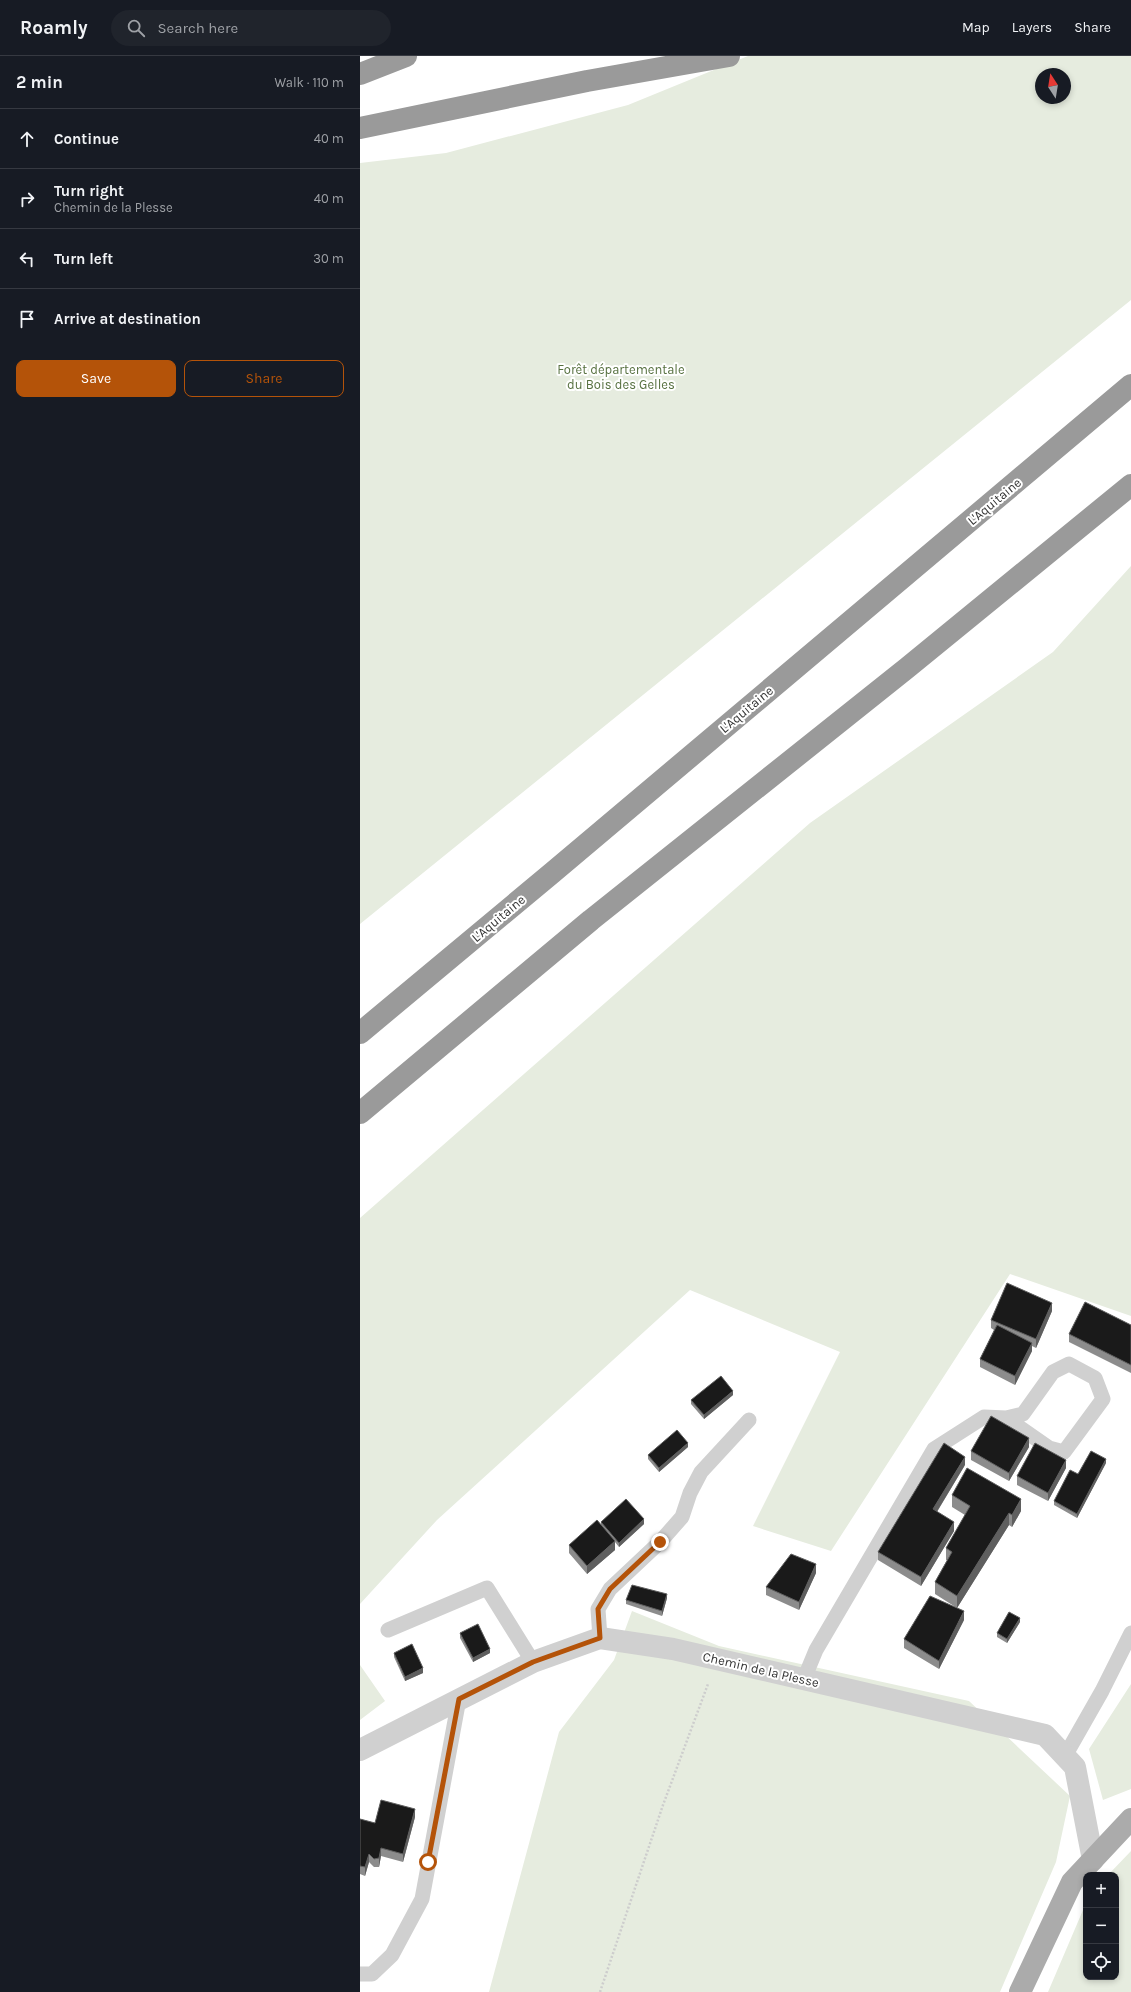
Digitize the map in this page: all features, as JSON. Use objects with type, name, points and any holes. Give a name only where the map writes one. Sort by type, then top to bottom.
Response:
[{"type":"highway","points":[[360,74],[406,56]]},
{"type":"highway","points":[[360,128],[587,81],[730,56]]},
{"type":"highway","name":"L'Aquitaine","points":[[360,1033],[1131,385]]},
{"type":"highway","points":[[360,1113],[592,920],[907,668],[1131,485]]},
{"type":"main road","points":[[1020,1992],[1072,1882],[1131,1819]]},
{"type":"street","name":"Chemin de la Plesse","points":[[360,1750],[533,1662],[600,1638],[673,1649],[1045,1735],[1075,1767],[1093,1860]]},
{"type":"lane","points":[[804,1679],[816,1650],[934,1449],[984,1417],[1006,1418],[1023,1414],[1053,1372],[1069,1364],[1095,1378],[1103,1398],[1064,1452],[1049,1448],[1006,1418]]},
{"type":"lane","points":[[600,1638],[598,1609],[610,1589],[660,1542],[682,1517],[690,1493],[701,1472],[749,1420]]},
{"type":"lane","points":[[388,1630],[487,1588],[533,1662]]},
{"type":"lane","points":[[1065,1756],[1102,1691],[1131,1633]]},
{"type":"lane","points":[[360,1974],[372,1974],[392,1955],[422,1899],[459,1699]]},
{"type":"path","points":[[600,1992],[663,1805],[717,1659]]},
{"type":"green space","name":"Forêt départementale du Bois des Gelles","points":[[748,56],[1131,56],[1131,300],[360,924],[360,163],[446,153],[628,105]]},
{"type":"green space","points":[[1131,566],[1131,1316],[1010,1274],[831,1551],[753,1526],[840,1352],[690,1290],[437,1520],[360,1604],[360,1218],[810,823],[1053,652]]},
{"type":"green space","points":[[632,1611],[719,1646],[969,1701],[1070,1796],[1056,1862],[1000,1992],[489,1992],[559,1732],[614,1660]]},
{"type":"green space","points":[[360,1665],[385,1701],[360,1720]]},
{"type":"green space","points":[[1131,1684],[1131,1789],[1103,1800],[1089,1749]]},
{"type":"green space","points":[[1131,1851],[1131,1992],[1048,1992],[1083,1910],[1083,1980],[1119,1980],[1119,1872],[1111,1872]]},
{"type":"building","points":[[1007,1283],[1052,1303],[1036,1339],[991,1320]]},
{"type":"building","points":[[1085,1302],[1131,1325],[1131,1365],[1069,1334]]},
{"type":"building","points":[[997,1325],[1032,1343],[1015,1376],[980,1359]]},
{"type":"building","points":[[721,1376],[733,1391],[704,1415],[691,1400]]},
{"type":"building","points":[[991,1416],[1029,1438],[1009,1473],[971,1451]]},
{"type":"building","points":[[677,1430],[688,1443],[659,1468],[648,1455]]},
{"type":"building","points":[[944,1443],[965,1457],[933,1509],[954,1522],[921,1577],[878,1552]]},
{"type":"building","points":[[1035,1443],[1066,1460],[1048,1493],[1017,1476]]},
{"type":"building","points":[[1091,1451],[1106,1459],[1077,1514],[1054,1501],[1070,1470],[1078,1474]]},
{"type":"building","points":[[967,1468],[1021,1499],[1012,1515],[1009,1513],[957,1596],[935,1582],[952,1552],[946,1548],[970,1506],[952,1495]]},
{"type":"building","points":[[626,1499],[644,1519],[619,1543],[601,1522]]},
{"type":"building","points":[[597,1520],[615,1541],[587,1566],[569,1545]]},
{"type":"building","points":[[791,1554],[816,1564],[799,1602],[766,1587]]},
{"type":"building","points":[[632,1585],[667,1594],[662,1611],[626,1600]]},
{"type":"building","points":[[930,1596],[964,1611],[939,1661],[904,1639]]},
{"type":"building","points":[[1009,1612],[1020,1618],[1007,1639],[997,1633]]},
{"type":"building","points":[[478,1624],[490,1649],[473,1658],[460,1633]]},
{"type":"building","points":[[412,1644],[423,1668],[405,1677],[394,1653]]},
{"type":"building","points":[[381,1800],[415,1809],[403,1854],[381,1848],[379,1858],[374,1859],[369,1854],[365,1867],[360,1866],[360,1819],[375,1823]]},
{"type":"route","points":[[428,1862],[459,1699],[533,1662],[600,1638],[598,1609],[610,1589],[660,1542]]}]
